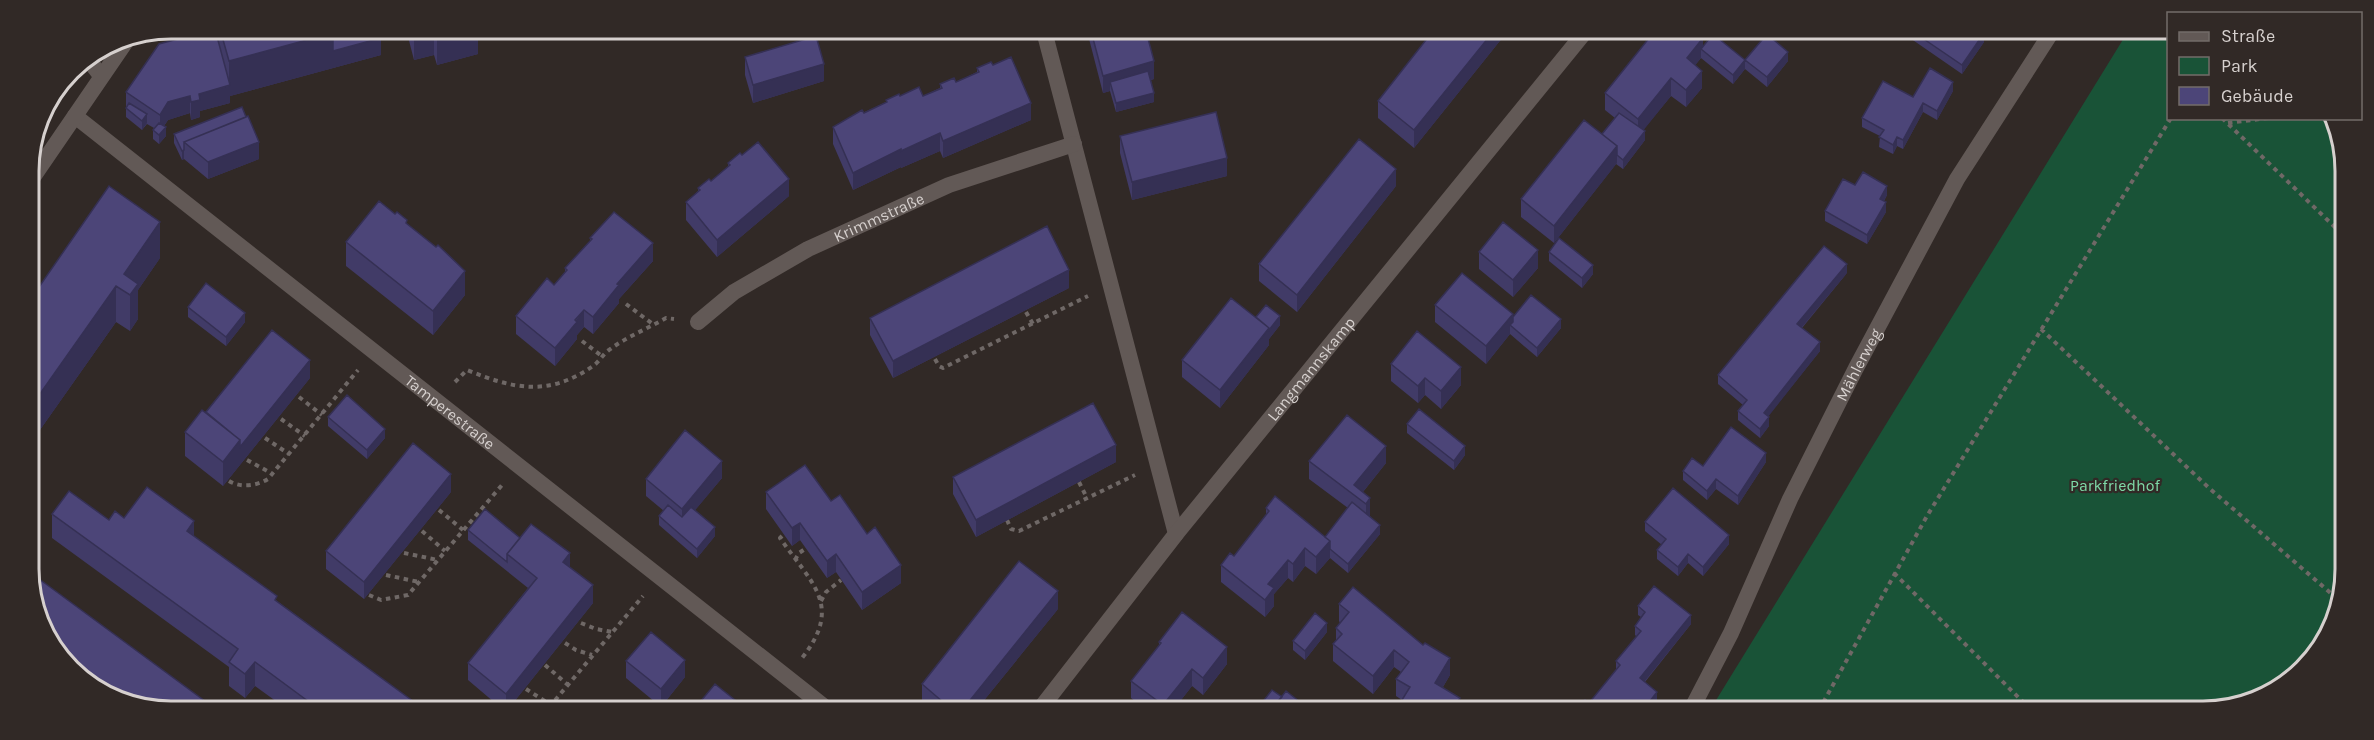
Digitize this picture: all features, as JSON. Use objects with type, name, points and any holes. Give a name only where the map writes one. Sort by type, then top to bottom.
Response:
[{"type":"street","points":[[1046,39],[1176,534]]},
{"type":"street","name":"Langmannskamp","points":[[1046,701],[1176,534],[1579,39]]},
{"type":"street","name":"Mählerweg","points":[[1696,701],[1731,633],[1790,499],[1862,357],[1958,179],[2047,39]]},
{"type":"street","points":[[39,168],[120,49]]},
{"type":"street","points":[[93,65],[101,76]]},
{"type":"street","name":"Tamperestraße","points":[[75,116],[816,701]]},
{"type":"street","name":"Krimmstraße","points":[[698,322],[734,292],[808,249],[949,185],[1074,144]]},
{"type":"path","points":[[1824,701],[1894,573],[2170,120]]},
{"type":"path","points":[[2224,120],[2335,227]]},
{"type":"path","points":[[2227,123],[2252,120]]},
{"type":"path","points":[[935,359],[943,368],[1112,284]]},
{"type":"path","points":[[626,304],[654,325]]},
{"type":"path","points":[[1026,312],[1033,324]]},
{"type":"path","points":[[458,378],[467,370],[489,380],[528,388],[554,386],[594,365],[608,351],[666,318],[698,322]]},
{"type":"path","points":[[2041,329],[2209,488],[2332,594]]},
{"type":"path","points":[[582,342],[603,357]]},
{"type":"path","points":[[229,481],[236,485],[258,484],[273,474],[350,380]]},
{"type":"path","points":[[299,397],[322,415]]},
{"type":"path","points":[[281,419],[305,436]]},
{"type":"path","points":[[265,438],[290,454]]},
{"type":"path","points":[[247,460],[273,474]]},
{"type":"path","points":[[1007,520],[1011,529],[1019,531],[1157,464]]},
{"type":"path","points":[[1079,482],[1087,498]]},
{"type":"path","points":[[369,595],[381,600],[408,595],[495,492]]},
{"type":"path","points":[[439,510],[463,530]]},
{"type":"path","points":[[422,531],[446,551]]},
{"type":"path","points":[[782,536],[780,538],[795,561],[816,587],[823,609],[822,627],[813,645],[786,677]]},
{"type":"path","points":[[795,561],[805,549]]},
{"type":"path","points":[[404,553],[438,560]]},
{"type":"path","points":[[1894,573],[2022,701]]},
{"type":"path","points":[[386,575],[419,582]]},
{"type":"path","points":[[820,602],[826,592],[841,580]]},
{"type":"path","points":[[554,701],[635,606]]},
{"type":"path","points":[[581,623],[612,632]]},
{"type":"path","points":[[565,643],[576,650],[592,655]]},
{"type":"path","points":[[545,665],[568,685]]},
{"type":"path","points":[[526,689],[545,701]]},
{"type":"green space","name":"Parkfriedhof","points":[[2123,39],[2167,39],[2167,120],[2324,120],[2335,163],[2335,569],[2334,586],[2328,611],[2313,642],[2296,662],[2276,679],[2261,687],[2245,694],[2211,701],[1716,701]]},
{"type":"building","points":[[178,39],[218,39],[230,85],[199,94],[200,100],[191,102],[190,96],[168,102],[160,115],[126,92],[159,44]]},
{"type":"building","points":[[223,39],[311,39],[229,61]]},
{"type":"building","points":[[333,39],[377,39],[333,51]]},
{"type":"building","points":[[806,39],[817,39],[824,64],[753,85],[745,57]]},
{"type":"building","points":[[1093,39],[1148,39],[1154,61],[1103,76]]},
{"type":"building","points":[[1427,39],[1487,39],[1414,130],[1378,101]]},
{"type":"building","points":[[1648,39],[1702,39],[1687,58],[1702,71],[1686,90],[1671,78],[1638,119],[1605,93]]},
{"type":"building","points":[[1709,39],[1719,39],[1745,60],[1733,75],[1701,49]]},
{"type":"building","points":[[1763,39],[1773,39],[1788,52],[1767,77],[1745,60]]},
{"type":"building","points":[[1924,39],[1980,39],[1962,65]]},
{"type":"building","points":[[1011,57],[1031,103],[943,141],[940,133],[853,173],[833,127],[862,110],[864,113],[899,94],[900,96],[919,87],[923,96],[942,88],[940,84],[954,78],[956,82],[979,72],[977,68],[991,62],[993,65]]},
{"type":"building","points":[[1930,68],[1953,82],[1937,111],[1923,103],[1903,140],[1897,137],[1893,145],[1879,137],[1884,130],[1862,118],[1883,81],[1913,97]]},
{"type":"building","points":[[1148,71],[1154,93],[1116,103],[1110,82]]},
{"type":"building","points":[[129,103],[147,114],[142,121],[126,108]]},
{"type":"building","points":[[242,107],[246,117],[184,142],[182,151],[174,134]]},
{"type":"building","points":[[1216,112],[1227,158],[1132,182],[1120,136]]},
{"type":"building","points":[[1619,113],[1645,131],[1623,160],[1617,155],[1617,146],[1602,134]]},
{"type":"building","points":[[248,116],[259,142],[208,162],[184,142]]},
{"type":"building","points":[[1584,120],[1617,146],[1554,226],[1521,199]]},
{"type":"building","points":[[159,123],[166,127],[159,135],[153,130]]},
{"type":"building","points":[[1359,139],[1396,169],[1297,295],[1259,264]]},
{"type":"building","points":[[758,142],[789,179],[717,240],[686,202],[700,190],[698,188],[709,179],[711,181],[740,153],[742,155]]},
{"type":"building","points":[[1863,172],[1887,186],[1880,199],[1886,202],[1867,235],[1825,211],[1843,179],[1855,185]]},
{"type":"building","points":[[109,186],[160,222],[124,274],[138,284],[130,295],[116,286],[39,395],[39,287]]},
{"type":"building","points":[[379,201],[407,220],[406,223],[436,247],[438,245],[465,271],[433,311],[346,242]]},
{"type":"building","points":[[614,212],[653,243],[617,284],[619,285],[593,317],[584,310],[555,348],[516,316],[547,278],[554,285],[567,270],[565,268]]},
{"type":"building","points":[[1503,222],[1538,250],[1513,280],[1479,252]]},
{"type":"building","points":[[1047,226],[1069,270],[893,361],[870,318]]},
{"type":"building","points":[[1559,238],[1593,265],[1582,278],[1549,252]]},
{"type":"building","points":[[1824,246],[1847,264],[1797,324],[1820,342],[1764,413],[1769,417],[1760,429],[1738,411],[1747,400],[1718,375]]},
{"type":"building","points":[[1462,273],[1513,314],[1486,346],[1435,305]]},
{"type":"building","points":[[206,283],[245,313],[226,337],[188,307]]},
{"type":"building","points":[[1531,295],[1561,319],[1537,348],[1510,325],[1513,317]]},
{"type":"building","points":[[1231,298],[1269,328],[1220,390],[1182,360]]},
{"type":"building","points":[[1266,305],[1280,316],[1269,330],[1256,317]]},
{"type":"building","points":[[272,330],[310,360],[240,447],[240,440],[206,412]]},
{"type":"building","points":[[1417,331],[1461,367],[1441,391],[1425,378],[1418,386],[1391,364]]},
{"type":"building","points":[[347,395],[385,429],[367,450],[328,417]]},
{"type":"building","points":[[1093,403],[1116,445],[976,520],[953,477]]},
{"type":"building","points":[[1419,409],[1465,446],[1454,461],[1407,424]]},
{"type":"building","points":[[202,410],[240,440],[223,462],[185,432]]},
{"type":"building","points":[[1347,415],[1386,446],[1354,485],[1370,498],[1366,504],[1309,461]]},
{"type":"building","points":[[1731,427],[1766,453],[1738,496],[1716,479],[1707,491],[1683,471],[1692,458],[1703,466]]},
{"type":"building","points":[[685,430],[722,461],[682,509],[646,479]]},
{"type":"building","points":[[413,443],[451,474],[364,582],[326,551]]},
{"type":"building","points":[[805,465],[831,501],[840,495],[867,534],[875,527],[901,565],[862,592],[836,554],[827,561],[800,523],[792,528],[766,492]]},
{"type":"building","points":[[147,487],[194,521],[187,531],[277,596],[275,600],[413,701],[308,701],[255,662],[245,674],[229,662],[238,649],[52,514],[69,491],[109,520],[115,511],[124,518]]},
{"type":"building","points":[[1673,488],[1729,535],[1703,567],[1688,554],[1678,567],[1657,550],[1666,539],[1645,522]]},
{"type":"building","points":[[1275,496],[1330,541],[1316,557],[1305,548],[1293,564],[1288,560],[1268,584],[1274,588],[1265,600],[1221,565],[1230,553],[1234,556],[1269,511],[1266,508]]},
{"type":"building","points":[[1352,502],[1380,525],[1348,564],[1330,549],[1330,541],[1325,537]]},
{"type":"building","points":[[668,505],[682,517],[691,507],[715,527],[697,549],[659,516]]},
{"type":"building","points":[[485,509],[520,538],[507,554],[507,562],[468,530]]},
{"type":"building","points":[[531,524],[570,553],[563,562],[593,585],[506,694],[468,663],[537,578],[507,554]]},
{"type":"building","points":[[1019,561],[1058,591],[969,701],[942,701],[922,684]]},
{"type":"building","points":[[39,579],[205,701],[154,700],[121,691],[98,679],[72,656],[61,642],[46,611]]},
{"type":"building","points":[[1654,586],[1691,615],[1640,678],[1657,692],[1650,701],[1591,701],[1620,665],[1616,661],[1641,631],[1635,626],[1645,612],[1638,606]]},
{"type":"building","points":[[1353,587],[1423,645],[1425,643],[1450,658],[1435,683],[1460,698],[1458,701],[1401,701],[1410,687],[1396,679],[1409,662],[1394,650],[1373,676],[1333,644],[1342,634],[1336,628],[1349,612],[1339,604]]},
{"type":"building","points":[[1182,612],[1227,647],[1203,678],[1192,669],[1166,701],[1158,701],[1131,681],[1161,643],[1159,642]]},
{"type":"building","points":[[1315,613],[1327,623],[1305,651],[1293,641]]},
{"type":"building","points":[[651,632],[685,660],[661,689],[626,661]]},
{"type":"building","points":[[715,684],[736,701],[701,701]]},
{"type":"building","points":[[1272,690],[1282,697],[1279,701],[1263,701]]},
{"type":"building","points":[[1286,691],[1299,701],[1278,701]]}]
